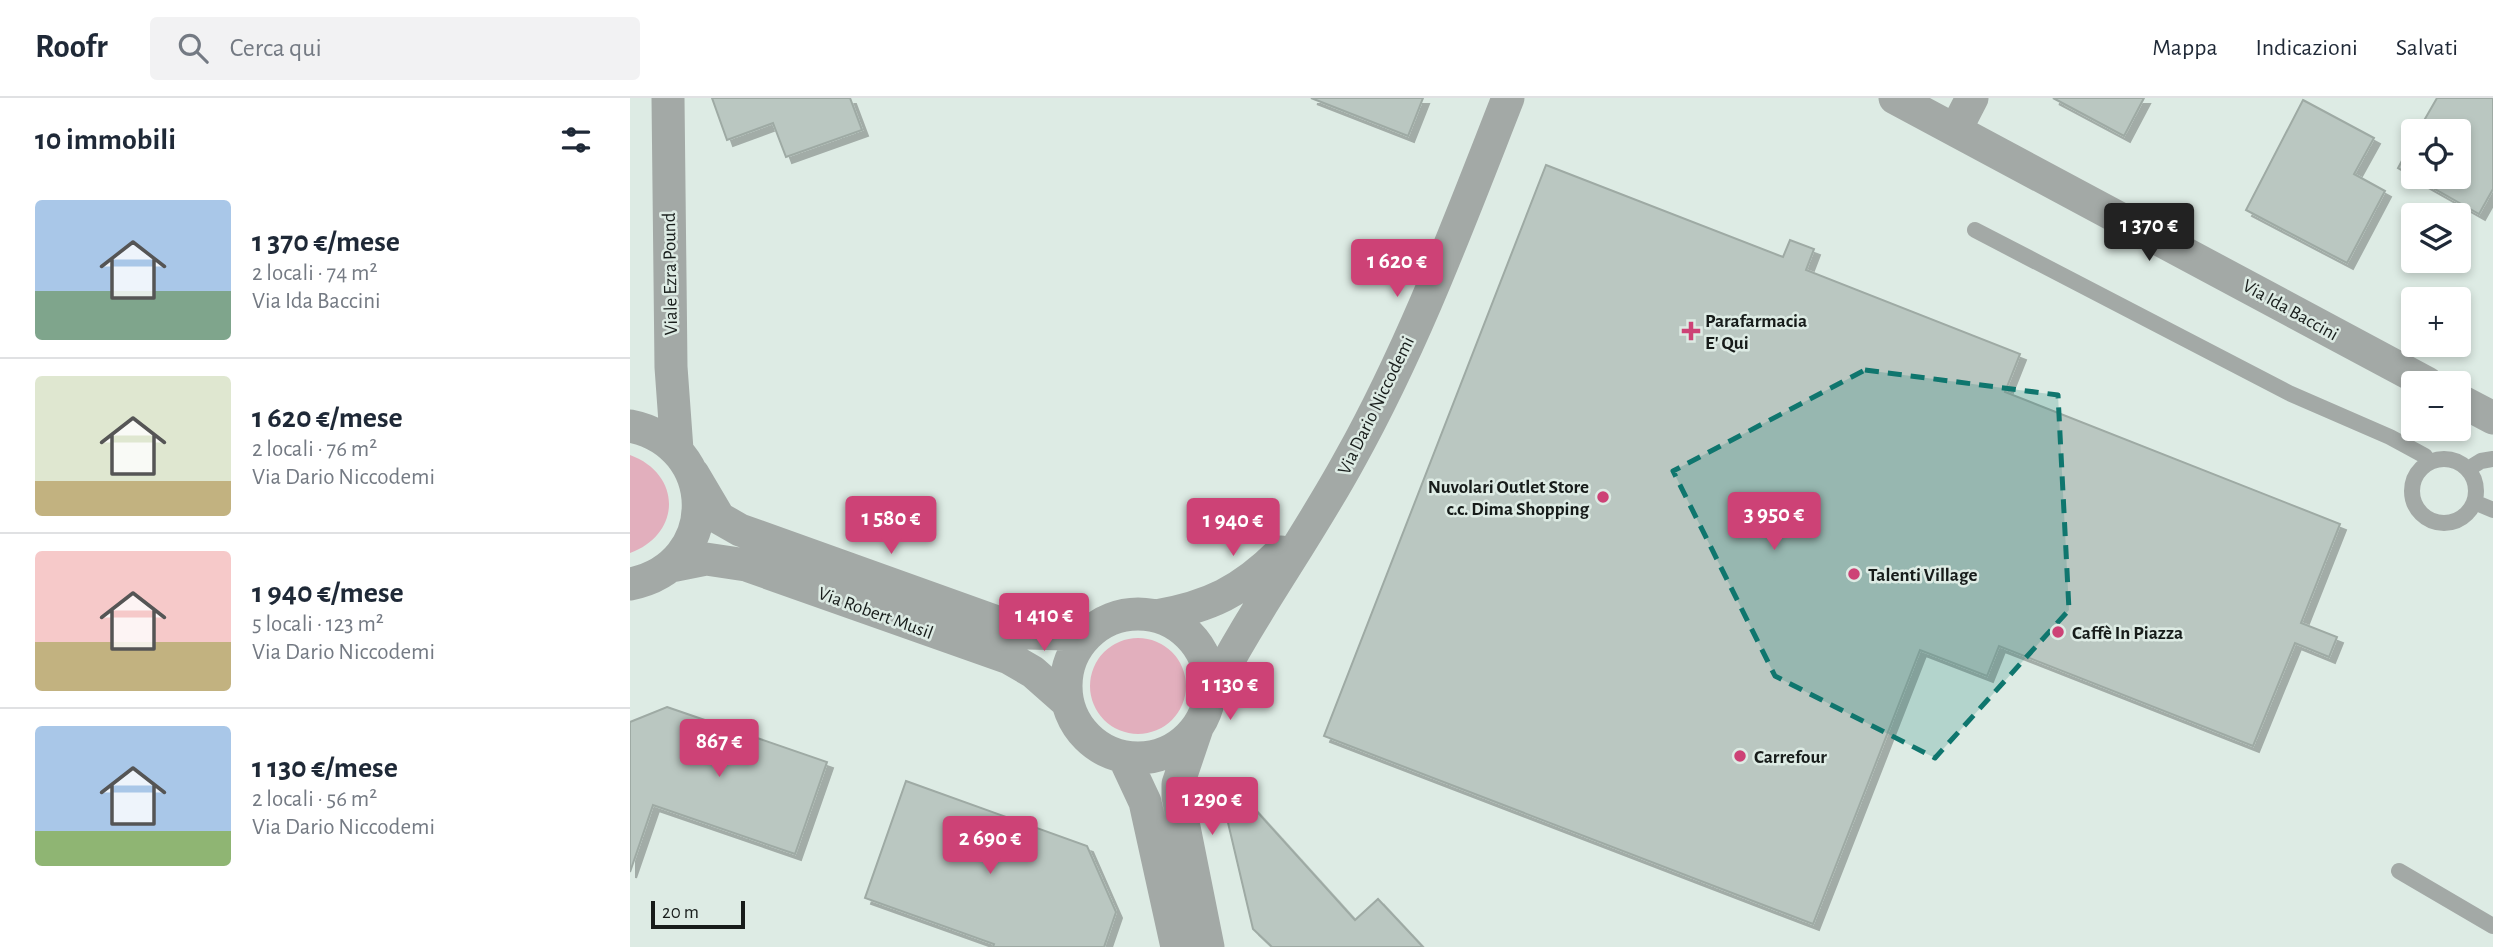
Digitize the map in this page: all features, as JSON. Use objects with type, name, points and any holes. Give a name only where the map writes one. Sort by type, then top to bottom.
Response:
[{"type":"street","name":"Via Dario Niccodemi","points":[[1203,711],[1237,642],[1352,456],[1442,265],[1508,98]]},
{"type":"street","name":"Via Ida Baccini","points":[[1895,98],[2405,371]]},
{"type":"street","points":[[1956,129],[1972,98]]},
{"type":"street","name":"Viale Ezra Pound","points":[[661,99],[671,367],[685,462],[697,492],[698,521],[687,548],[671,566]]},
{"type":"street","points":[[2471,406],[2493,418]]},
{"type":"street","points":[[630,426],[659,436],[685,462]]},
{"type":"street","name":"Via Robert Musil","points":[[685,462],[719,518],[740,530],[1028,633],[1065,634],[1094,629]]},
{"type":"street","name":"Via Dario Niccodemi","points":[[1156,617],[1199,607],[1237,589],[1265,568],[1317,515]]},
{"type":"street","name":"Via Robert Musil","points":[[671,566],[706,559],[746,565],[1009,658],[1033,672],[1067,702]]},
{"type":"street","points":[[630,584],[650,579],[671,566]]},
{"type":"street","points":[[1203,711],[1170,750],[1149,757],[1124,757],[1102,749],[1087,737],[1074,720],[1067,702],[1068,664],[1078,645],[1094,629],[1109,620],[1133,614],[1156,617],[1178,626],[1194,641],[1209,674],[1203,711],[1178,784],[1178,797],[1208,947]]},
{"type":"street","points":[[1124,757],[1145,802],[1177,947]]},
{"type":"lane","points":[[1975,230],[2289,393],[2390,437],[2425,456],[2428,462]]},
{"type":"lane","points":[[2447,458],[2457,460],[2468,469],[2476,483],[2474,502],[2469,512],[2452,523],[2431,521],[2422,515],[2416,508],[2411,487],[2414,477],[2428,462],[2447,458]]},
{"type":"lane","points":[[2468,469],[2481,461],[2493,459]]},
{"type":"lane","points":[[2474,502],[2493,510]]},
{"type":"lane","points":[[2399,871],[2493,926]]},
{"type":"highlighted area","points":[[1865,370],[2058,395],[2069,610],[1935,758],[1775,676],[1673,471]]},
{"type":"shaded area","points":[[630,455],[647,464],[659,476],[667,489],[669,504],[667,519],[659,532],[647,544],[630,553]]},
{"type":"shaded area","points":[[1138,638],[1156,642],[1172,652],[1182,668],[1186,686],[1182,704],[1172,720],[1156,730],[1138,734],[1120,730],[1104,720],[1094,704],[1090,686],[1094,668],[1104,652],[1120,642]]},
{"type":"building","points":[[712,98],[850,98],[862,130],[786,157],[773,123],[727,140]]},
{"type":"building","points":[[1311,98],[1423,98],[1408,136]]},
{"type":"building","points":[[2053,98],[2144,98],[2124,136]]},
{"type":"building","points":[[2437,98],[2493,98],[2493,189],[2479,214],[2471,209],[2471,203],[2460,203],[2435,189],[2471,189],[2471,119],[2425,119]]},
{"type":"building","points":[[2303,100],[2374,138],[2354,174],[2385,191],[2347,263],[2246,210]]},
{"type":"building","name":"Talenti Village","points":[[1546,165],[1783,257],[1790,240],[1814,249],[1806,270],[2020,354],[2005,392],[2340,524],[2301,623],[2337,637],[2329,657],[2295,643],[2253,746],[1999,646],[1987,676],[1920,650],[1813,924],[1324,736]]},
{"type":"building","points":[[667,707],[827,762],[795,854],[653,805],[630,872],[630,722]]},
{"type":"building","points":[[906,781],[1087,846],[1116,912],[1104,947],[993,947],[994,944],[865,898]]},
{"type":"building","points":[[1233,785],[1355,920],[1378,899],[1423,947],[1272,947],[1253,929],[1221,793]]},
{"type":"place","name":"Parafarmacia E' Qui","points":[[1691,331]]},
{"type":"place","name":"Nuvolari Outlet Store c.c. Dima Shopping","points":[[1603,497]]},
{"type":"place","name":"Talenti Village","points":[[1854,574]]},
{"type":"place","name":"Caffè In Piazza","points":[[2058,632]]},
{"type":"place","name":"Carrefour","points":[[1740,756]]}]
